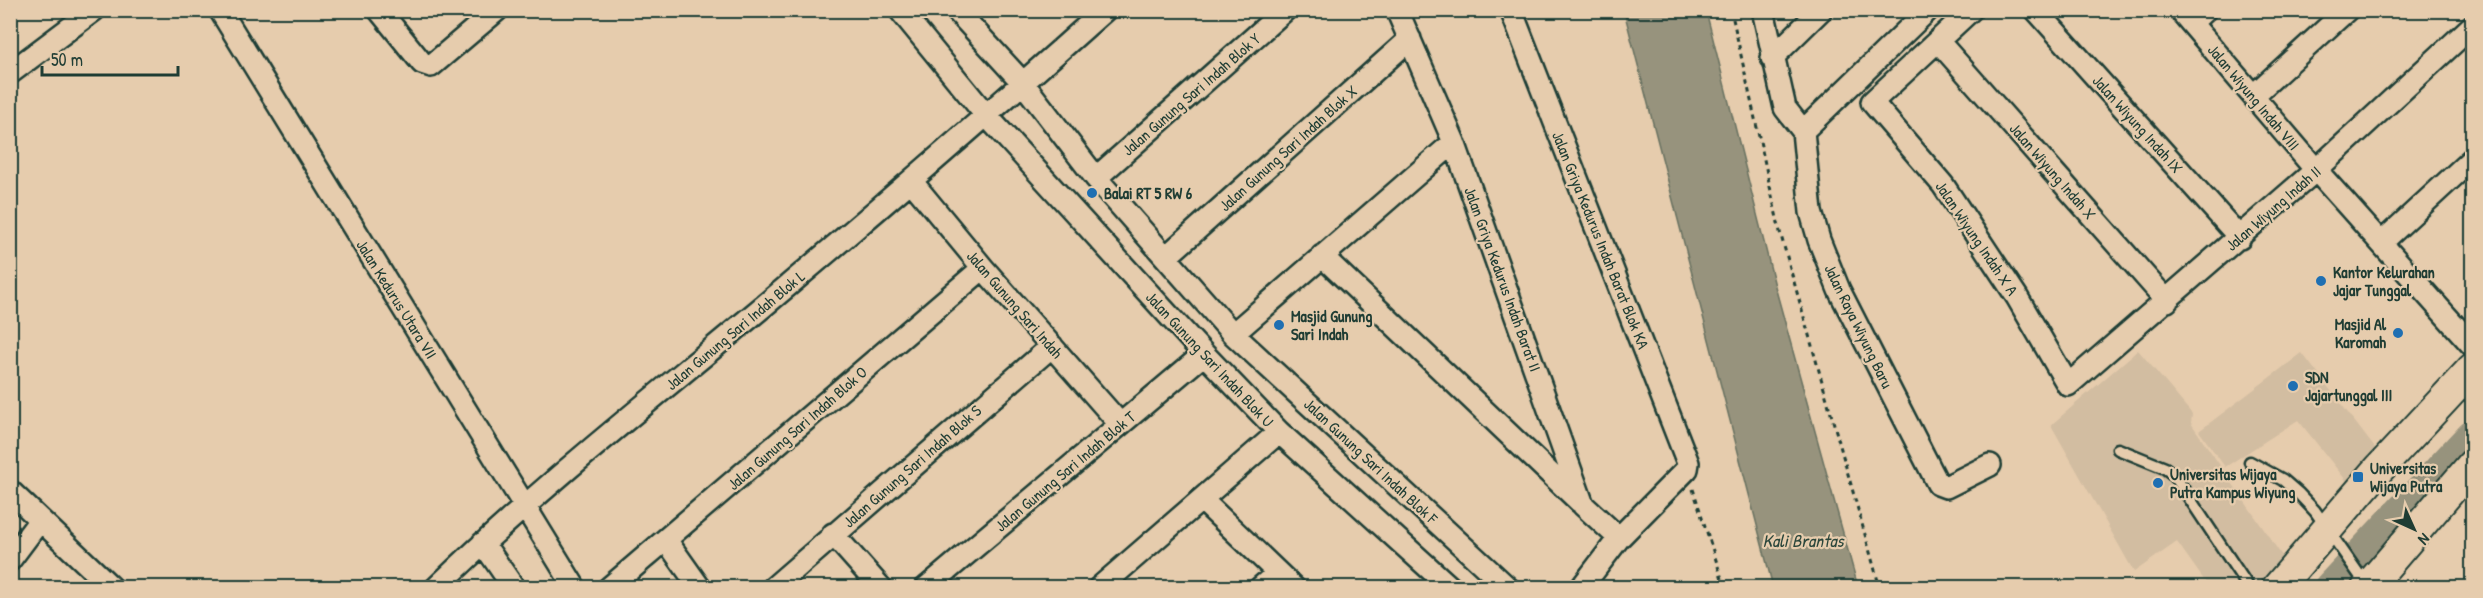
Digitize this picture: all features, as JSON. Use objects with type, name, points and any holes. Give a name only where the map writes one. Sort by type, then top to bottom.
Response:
[{"type":"main road","points":[[2277,588],[2330,535],[2379,470],[2472,369]]},
{"type":"main road","points":[[2363,580],[2472,465]]},
{"type":"street","points":[[13,66],[94,10]]},
{"type":"street","name":"Jalan Kedurus Utara VII","points":[[220,10],[575,588]]},
{"type":"street","points":[[379,10],[422,63],[431,66],[497,10]]},
{"type":"street","name":"Jalan Gunung Sari Indah Blok U","points":[[900,10],[985,114],[1204,354],[1279,432],[1451,588]]},
{"type":"street","name":"Jalan Gunung Sari Indah Blok F","points":[[956,10],[1023,83],[1096,178],[1233,334],[1508,588]]},
{"type":"street","name":"Jalan Gunung Sari Indah Blok L","points":[[436,588],[524,507],[912,182],[985,114],[1105,10]]},
{"type":"street","name":"Jalan Gunung Sari Indah Blok Y","points":[[1096,178],[1285,10]]},
{"type":"street","name":"Jalan Griya Kedurus Indah Barat II","points":[[1397,10],[1454,142],[1583,505],[1619,538]]},
{"type":"street","name":"Jalan Griya Kedurus Indah Barat Blok KA","points":[[1511,10],[1683,448],[1688,463],[1687,469]]},
{"type":"street","points":[[1763,10],[1785,108],[1803,131],[1928,10]]},
{"type":"street","points":[[1772,58],[1821,10]]},
{"type":"street","points":[[1938,41],[1971,10]]},
{"type":"street","name":"Jalan Wiyung Indah IX","points":[[2036,10],[2240,238]]},
{"type":"street","points":[[2254,95],[2347,10]]},
{"type":"street","name":"Jalan Wiyung Indah VIII","points":[[2192,15],[2316,170],[2381,243],[2471,337]]},
{"type":"street","name":"Jalan Wiyung Indah II","points":[[2068,385],[2240,238],[2472,26]]},
{"type":"street","name":"Jalan Gunung Sari Indah Blok X","points":[[1166,257],[1410,39]]},
{"type":"street","name":"Jalan Wiyung Indah X A","points":[[1938,41],[1872,102],[1943,185],[2017,297],[2068,385]]},
{"type":"street","name":"Jalan Wiyung Indah X","points":[[1938,41],[2167,301]]},
{"type":"street","name":"Jalan Raya Wiyung Baru","points":[[1803,131],[1809,201],[1819,240],[1839,290],[1938,484],[1946,487],[1990,465]]},
{"type":"street","points":[[1233,334],[1454,142]]},
{"type":"street","points":[[2381,243],[2472,159]]},
{"type":"street","name":"Jalan Gunung Sari Indah","points":[[912,182],[983,268],[1120,424]]},
{"type":"street","points":[[1322,256],[1583,505]]},
{"type":"street","name":"Jalan Gunung Sari Indah Blok O","points":[[609,588],[983,268]]},
{"type":"street","name":"Jalan Gunung Sari Indah Blok S","points":[[773,588],[1052,346]]},
{"type":"street","name":"Jalan Gunung Sari Indah Blok T","points":[[926,588],[1204,354]]},
{"type":"street","points":[[1099,588],[1279,432]]},
{"type":"street","points":[[1581,588],[1619,538],[1687,469]]},
{"type":"street","points":[[10,491],[104,585]]},
{"type":"street","points":[[1202,500],[1294,588]]},
{"type":"street","points":[[10,560],[40,519]]},
{"type":"street","points":[[833,534],[881,588]]},
{"type":"street","points":[[666,540],[700,588]]},
{"type":"street","points":[[483,543],[514,588]]},
{"type":"street","points":[[1260,588],[1277,573]]},
{"type":"lane","points":[[2118,449],[2165,468],[2174,475],[2249,588]]},
{"type":"lane","points":[[2250,462],[2283,480],[2298,493],[2315,511],[2363,580]]},
{"type":"path","points":[[1731,10],[1780,232],[1880,588]]},
{"type":"path","points":[[1687,469],[1725,588]]},
{"type":"shaded area","name":"Universitas Wijaya Putra Kampus Wiyung","points":[[2138,350],[2192,414],[2191,423],[2291,569],[2261,587],[2209,587],[2177,542],[2134,572],[2051,425]]},
{"type":"shaded area","name":"SDN Jajartunggal III","points":[[2302,353],[2381,456],[2349,484],[2298,420],[2225,467],[2199,431]]},
{"type":"water","name":"Kali Brantas","points":[[1624,11],[1706,11],[1776,290],[1858,587],[1773,587]]},
{"type":"waterway","points":[[2330,588],[2472,436]]},
{"type":"place","name":"Balai RT 5 RW 6","points":[[1092,193]]},
{"type":"place","name":"Kantor Kelurahan Jajar Tunggal","points":[[2321,281]]},
{"type":"place","name":"Masjid Gunung Sari Indah","points":[[1279,325]]},
{"type":"place","name":"Masjid Al Karomah","points":[[2398,333]]},
{"type":"place","name":"SDN Jajartunggal III","points":[[2293,386]]},
{"type":"place","name":"Universitas Wijaya Putra","points":[[2358,477]]},
{"type":"place","name":"Universitas Wijaya Putra Kampus Wiyung","points":[[2158,483]]}]
